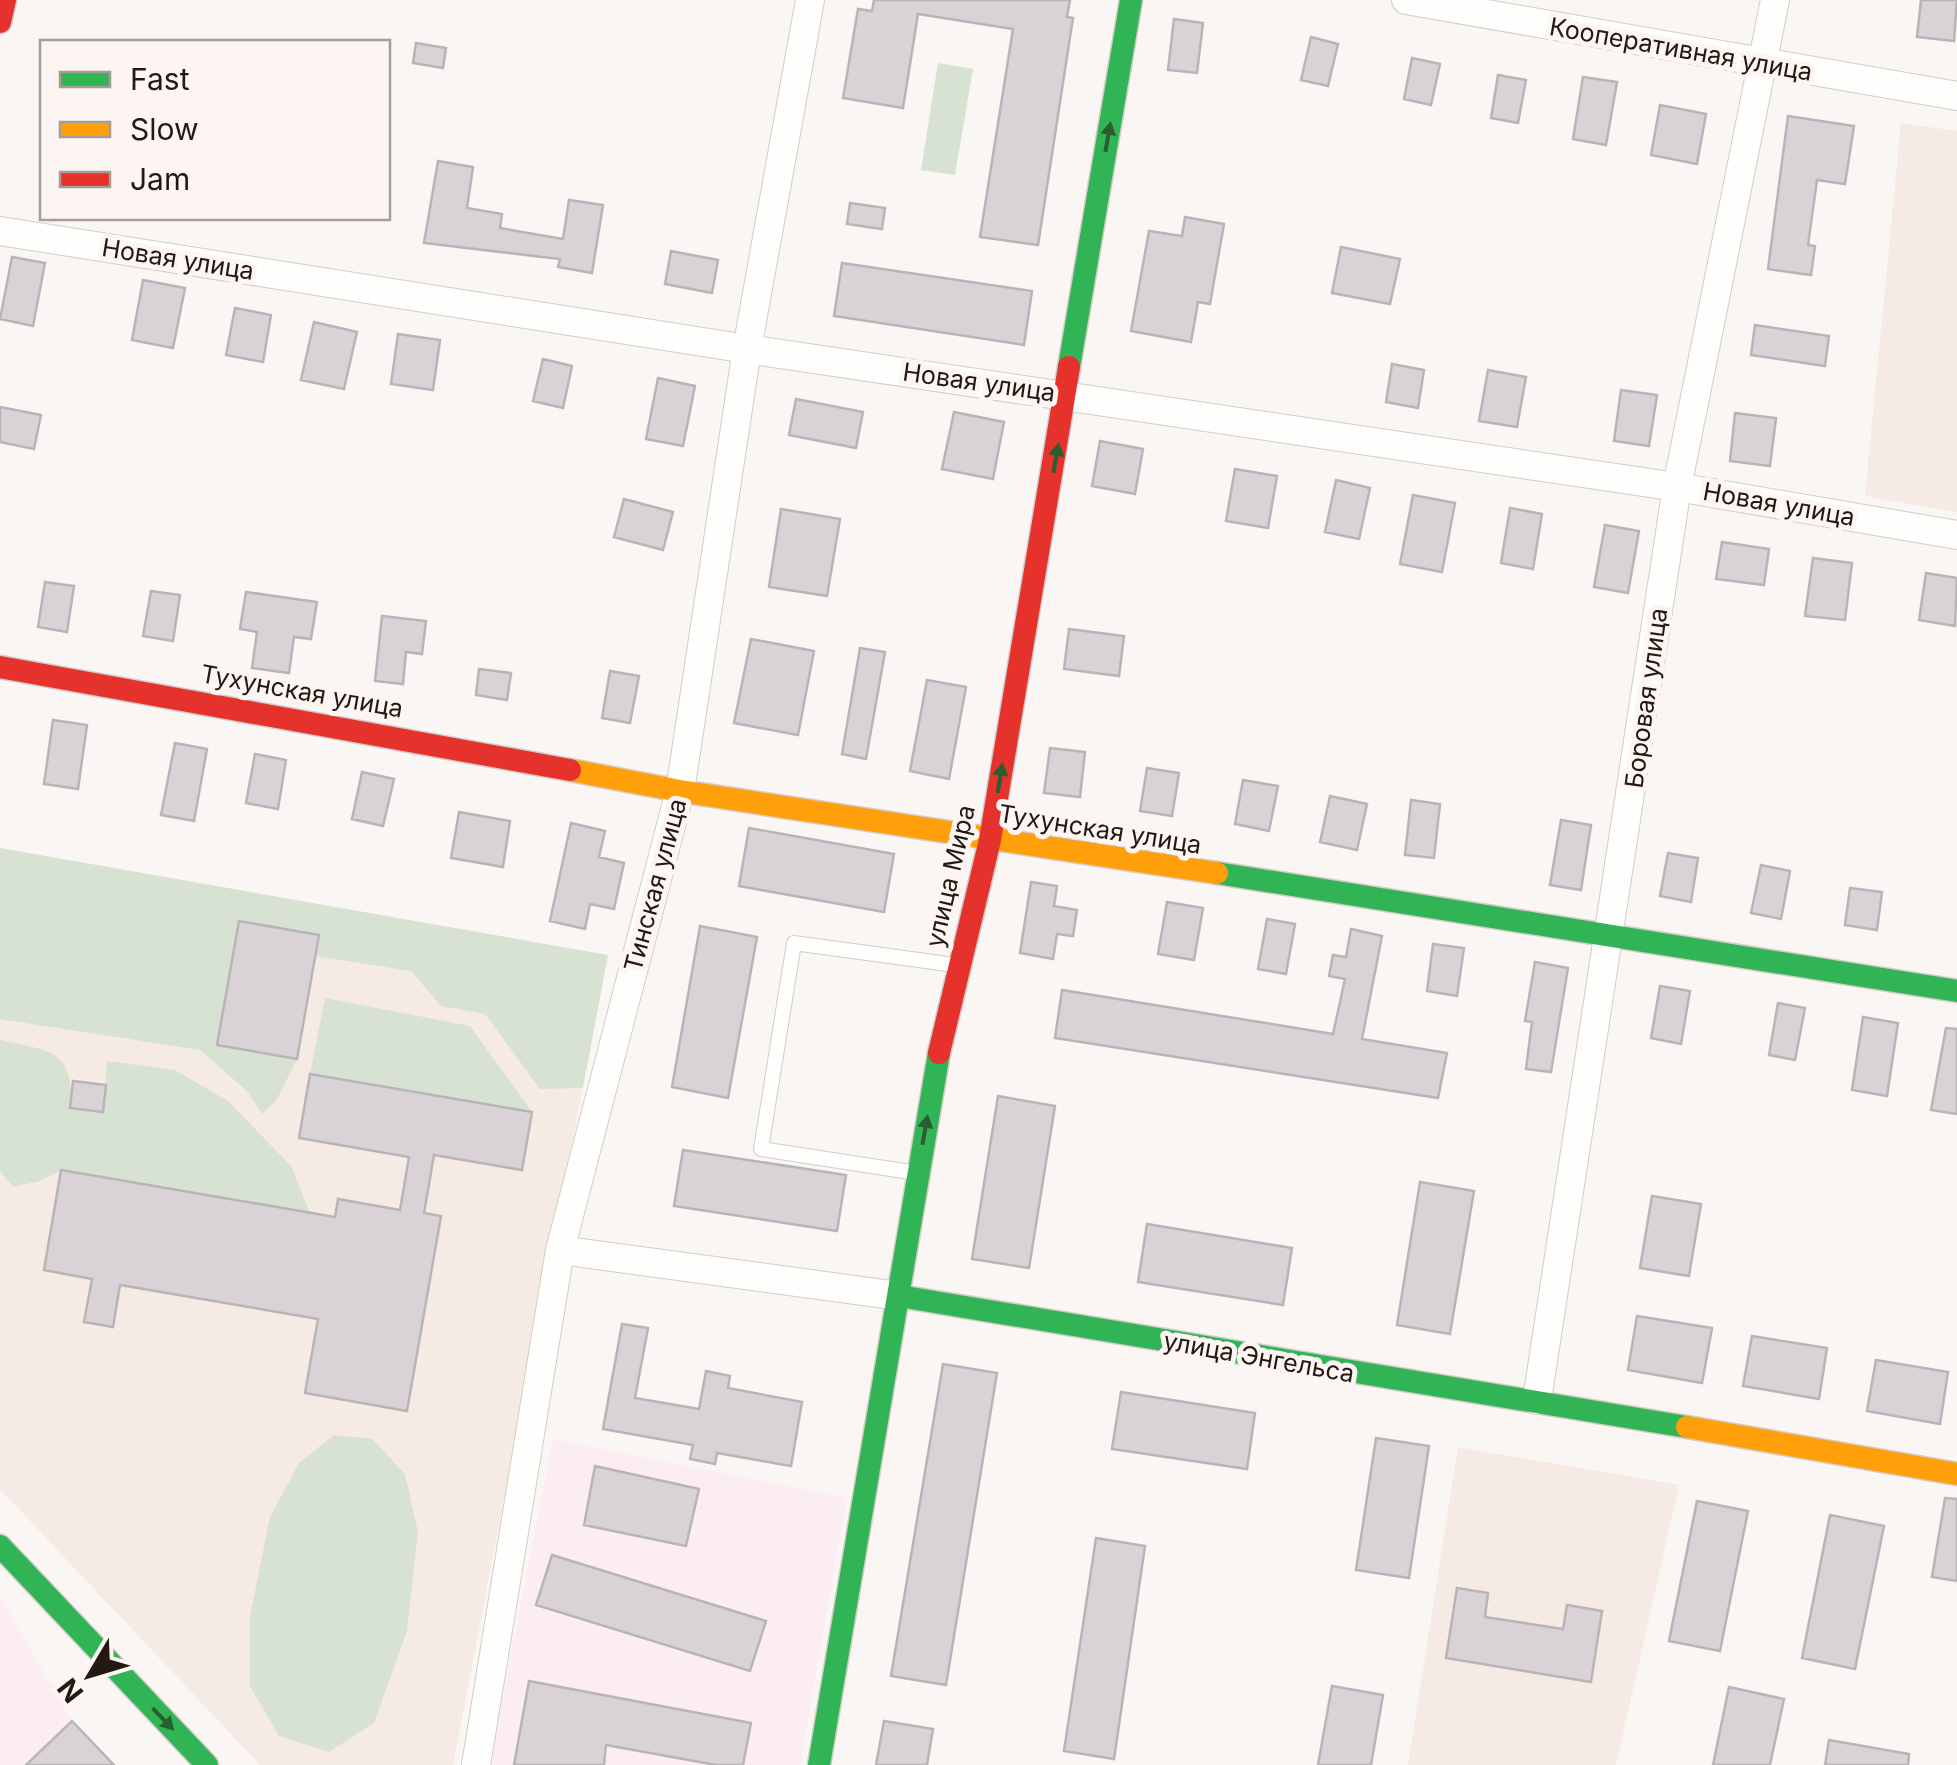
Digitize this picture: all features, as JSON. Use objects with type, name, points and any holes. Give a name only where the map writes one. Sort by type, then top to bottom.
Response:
[{"type":"street","points":[[0,22],[5,0]]},
{"type":"street","name":"Тинская улица","points":[[476,1765],[560,1250],[680,791],[747,349],[810,0]]},
{"type":"street","name":"улица Мира","points":[[819,1765],[918,1174],[957,966],[990,840],[1131,0]]},
{"type":"street","name":"Кооперативная улица","points":[[1406,0],[1957,96]]},
{"type":"street","name":"Боровая улица","points":[[1537,1400],[1677,487],[1765,65],[1775,0]]},
{"type":"street","name":"Новая улица","points":[[0,231],[747,349],[1677,487],[1957,534]]},
{"type":"street","name":"Тухунская улица","points":[[0,667],[351,727],[680,791],[1611,933],[1957,991]]},
{"type":"street","name":"улица Энгельса","points":[[560,1250],[899,1296],[1326,1370],[1537,1400],[1957,1474]]},
{"type":"street","points":[[0,1546],[208,1765]]},
{"type":"lane","points":[[918,1174],[761,1148],[794,943],[957,966]]},
{"type":"shaded area","points":[[1901,123],[1957,131],[1957,512],[1865,496]]},
{"type":"shaded area","points":[[0,848],[608,955],[453,1765],[260,1765],[0,1489]]},
{"type":"shaded area","points":[[553,1439],[847,1498],[800,1765],[489,1765]]},
{"type":"shaded area","points":[[1458,1447],[1679,1485],[1616,1765],[1408,1765]]},
{"type":"shaded area","points":[[0,1597],[72,1721],[114,1765],[0,1765]]},
{"type":"green space","points":[[938,63],[973,69],[955,175],[921,170]]},
{"type":"green space","points":[[0,848],[608,955],[583,1088],[540,1089],[485,1014],[441,1006],[411,971],[315,956],[318,935],[240,921],[218,1045],[297,1059],[276,1101],[262,1114],[247,1091],[200,1050],[0,1019]]},
{"type":"green space","points":[[325,998],[470,1026],[532,1112],[310,1074]]},
{"type":"green space","points":[[0,1040],[56,1056],[68,1074],[71,1108],[103,1111],[107,1061],[175,1070],[228,1101],[291,1166],[310,1213],[61,1170],[40,1181],[13,1187],[0,1171]]},
{"type":"green space","points":[[334,1435],[372,1439],[405,1474],[418,1532],[407,1631],[374,1723],[329,1752],[279,1736],[250,1686],[250,1617],[270,1517],[299,1463]]},
{"type":"building","points":[[874,0],[1070,0],[1067,17],[1073,18],[1038,245],[980,237],[1013,29],[918,14],[903,108],[843,98],[858,9],[872,11]]},
{"type":"building","points":[[1921,0],[1957,0],[1954,41],[1917,37]]},
{"type":"building","points":[[1174,19],[1203,23],[1197,73],[1168,70]]},
{"type":"building","points":[[1311,37],[1338,44],[1328,86],[1301,80]]},
{"type":"building","points":[[416,43],[446,48],[443,68],[413,63]]},
{"type":"building","points":[[1412,58],[1440,64],[1431,105],[1404,99]]},
{"type":"building","points":[[1498,75],[1526,80],[1518,123],[1491,118]]},
{"type":"building","points":[[1583,77],[1617,82],[1606,145],[1573,139]]},
{"type":"building","points":[[1660,105],[1706,114],[1697,164],[1651,155]]},
{"type":"building","points":[[1788,116],[1854,126],[1845,184],[1817,180],[1808,245],[1815,246],[1811,275],[1768,269]]},
{"type":"building","points":[[438,161],[473,167],[467,208],[502,214],[500,228],[563,239],[569,200],[603,205],[592,273],[558,267],[560,259],[424,243]]},
{"type":"building","points":[[850,203],[885,208],[882,229],[847,224]]},
{"type":"building","points":[[1185,217],[1224,224],[1210,304],[1198,302],[1191,342],[1131,331],[1149,231],[1182,236]]},
{"type":"building","points":[[1341,247],[1400,259],[1390,304],[1332,293]]},
{"type":"building","points":[[671,251],[718,260],[712,293],[665,284]]},
{"type":"building","points":[[12,257],[45,263],[33,326],[0,319]]},
{"type":"building","points":[[842,263],[1032,291],[1024,345],[834,316]]},
{"type":"building","points":[[143,280],[185,288],[173,348],[132,340]]},
{"type":"building","points":[[235,308],[271,315],[263,362],[226,355]]},
{"type":"building","points":[[314,322],[357,332],[344,389],[301,380]]},
{"type":"building","points":[[1755,325],[1829,336],[1825,366],[1751,355]]},
{"type":"building","points":[[398,334],[440,340],[433,390],[391,384]]},
{"type":"building","points":[[543,359],[572,366],[563,408],[533,401]]},
{"type":"building","points":[[1392,364],[1424,370],[1418,408],[1386,402]]},
{"type":"building","points":[[1488,370],[1526,377],[1517,427],[1479,421]]},
{"type":"building","points":[[658,378],[695,386],[683,446],[646,439]]},
{"type":"building","points":[[1621,390],[1657,395],[1649,446],[1614,441]]},
{"type":"building","points":[[796,399],[863,412],[856,448],[789,435]]},
{"type":"building","points":[[0,407],[41,415],[34,449],[0,442]]},
{"type":"building","points":[[954,412],[1004,422],[993,479],[942,469]]},
{"type":"building","points":[[1735,413],[1776,418],[1770,466],[1730,461]]},
{"type":"building","points":[[1100,441],[1143,449],[1135,494],[1092,486]]},
{"type":"building","points":[[1235,469],[1277,476],[1268,528],[1226,521]]},
{"type":"building","points":[[1336,480],[1370,488],[1359,539],[1325,532]]},
{"type":"building","points":[[1413,495],[1455,503],[1442,572],[1400,564]]},
{"type":"building","points":[[624,499],[673,512],[663,550],[614,537]]},
{"type":"building","points":[[1510,508],[1542,514],[1533,569],[1501,563]]},
{"type":"building","points":[[781,509],[840,519],[827,596],[769,587]]},
{"type":"building","points":[[1605,525],[1639,531],[1628,593],[1594,587]]},
{"type":"building","points":[[1722,542],[1769,549],[1764,585],[1716,579]]},
{"type":"building","points":[[1813,558],[1852,563],[1845,620],[1805,616]]},
{"type":"building","points":[[1926,573],[1957,578],[1955,626],[1919,620]]},
{"type":"building","points":[[45,582],[74,586],[67,632],[38,627]]},
{"type":"building","points":[[151,591],[180,595],[173,641],[143,636]]},
{"type":"building","points":[[246,592],[317,602],[311,639],[294,637],[289,673],[252,668],[257,632],[240,629]]},
{"type":"building","points":[[382,616],[426,621],[422,654],[406,652],[403,684],[375,681]]},
{"type":"building","points":[[1069,629],[1124,636],[1119,676],[1064,669]]},
{"type":"building","points":[[751,639],[814,651],[798,735],[734,723]]},
{"type":"building","points":[[860,648],[885,652],[866,759],[842,754]]},
{"type":"building","points":[[479,669],[511,673],[507,700],[476,695]]},
{"type":"building","points":[[610,671],[639,676],[630,723],[602,718]]},
{"type":"building","points":[[927,680],[966,687],[949,779],[910,771]]},
{"type":"building","points":[[53,720],[87,725],[78,789],[44,784]]},
{"type":"building","points":[[175,743],[207,749],[194,821],[161,815]]},
{"type":"building","points":[[1050,748],[1085,752],[1080,797],[1044,793]]},
{"type":"building","points":[[255,754],[286,760],[278,809],[246,803]]},
{"type":"building","points":[[1147,768],[1179,773],[1172,816],[1140,811]]},
{"type":"building","points":[[362,772],[394,779],[383,826],[352,819]]},
{"type":"building","points":[[1243,780],[1278,786],[1269,831],[1235,824]]},
{"type":"building","points":[[1330,796],[1367,804],[1357,850],[1320,842]]},
{"type":"building","points":[[1411,800],[1440,804],[1434,858],[1405,855]]},
{"type":"building","points":[[459,812],[510,821],[503,867],[451,858]]},
{"type":"building","points":[[1561,820],[1591,825],[1581,890],[1550,885]]},
{"type":"building","points":[[571,823],[605,831],[599,857],[624,863],[614,909],[590,904],[585,929],[550,921]]},
{"type":"building","points":[[749,828],[894,854],[884,912],[739,886]]},
{"type":"building","points":[[1668,853],[1698,858],[1691,902],[1660,896]]},
{"type":"building","points":[[1761,865],[1790,871],[1781,919],[1751,913]]},
{"type":"building","points":[[1031,882],[1057,886],[1054,906],[1077,910],[1073,936],[1057,934],[1053,959],[1020,953]]},
{"type":"building","points":[[1850,888],[1882,892],[1877,930],[1845,925]]},
{"type":"building","points":[[1167,902],[1203,908],[1194,960],[1158,954]]},
{"type":"building","points":[[1267,919],[1295,924],[1286,974],[1258,969]]},
{"type":"building","points":[[239,921],[319,935],[297,1059],[217,1045]]},
{"type":"building","points":[[700,926],[757,937],[728,1098],[672,1087]]},
{"type":"building","points":[[1351,929],[1382,936],[1362,1039],[1447,1053],[1438,1098],[1055,1038],[1062,990],[1333,1034],[1345,979],[1329,976],[1333,955],[1346,957]]},
{"type":"building","points":[[1433,944],[1464,948],[1457,996],[1427,991]]},
{"type":"building","points":[[1535,962],[1568,968],[1551,1072],[1526,1069],[1532,1022],[1525,1021]]},
{"type":"building","points":[[1660,986],[1690,991],[1681,1044],[1651,1038]]},
{"type":"building","points":[[1778,1003],[1805,1008],[1795,1060],[1769,1055]]},
{"type":"building","points":[[1863,1017],[1898,1023],[1887,1096],[1852,1090]]},
{"type":"building","points":[[1946,1028],[1957,1029],[1957,1114],[1931,1110]]},
{"type":"building","points":[[310,1074],[532,1112],[522,1170],[434,1155],[424,1213],[441,1216],[407,1411],[305,1393],[318,1319],[120,1285],[113,1327],[84,1322],[92,1279],[44,1270],[61,1170],[335,1217],[338,1199],[400,1210],[409,1157],[299,1138]]},
{"type":"building","points":[[73,1081],[106,1085],[103,1112],[70,1108]]},
{"type":"building","points":[[998,1096],[1055,1106],[1029,1268],[972,1259]]},
{"type":"building","points":[[683,1150],[846,1175],[837,1231],[674,1206]]},
{"type":"building","points":[[1420,1182],[1474,1191],[1450,1334],[1397,1325]]},
{"type":"building","points":[[1652,1196],[1701,1204],[1689,1276],[1640,1268]]},
{"type":"building","points":[[1147,1224],[1292,1248],[1283,1305],[1138,1282]]},
{"type":"building","points":[[1637,1316],[1712,1328],[1702,1383],[1628,1370]]},
{"type":"building","points":[[622,1324],[648,1328],[635,1398],[699,1409],[706,1371],[730,1376],[728,1388],[802,1402],[791,1466],[717,1453],[715,1464],[690,1459],[693,1445],[603,1429]]},
{"type":"building","points":[[1752,1336],[1827,1348],[1819,1399],[1743,1386]]},
{"type":"building","points":[[1876,1360],[1948,1372],[1940,1424],[1867,1411]]},
{"type":"building","points":[[943,1364],[997,1373],[946,1685],[891,1676]]},
{"type":"building","points":[[1121,1392],[1255,1413],[1247,1469],[1112,1449]]},
{"type":"building","points":[[1376,1438],[1429,1446],[1409,1578],[1356,1570]]},
{"type":"building","points":[[595,1466],[699,1489],[686,1546],[584,1525]]},
{"type":"building","points":[[1945,1498],[1957,1499],[1957,1581],[1932,1577]]},
{"type":"building","points":[[1697,1501],[1748,1511],[1720,1651],[1669,1641]]},
{"type":"building","points":[[1830,1515],[1884,1526],[1855,1669],[1802,1658]]},
{"type":"building","points":[[1096,1538],[1145,1546],[1114,1759],[1064,1751]]},
{"type":"building","points":[[552,1555],[766,1621],[750,1671],[536,1605]]},
{"type":"building","points":[[1457,1588],[1488,1593],[1485,1617],[1563,1629],[1567,1605],[1602,1611],[1591,1682],[1446,1658]]},
{"type":"building","points":[[529,1681],[751,1723],[743,1765],[716,1765],[606,1745],[604,1765],[514,1765]]},
{"type":"building","points":[[1332,1686],[1383,1695],[1371,1765],[1318,1765]]},
{"type":"building","points":[[1729,1687],[1784,1699],[1770,1765],[1713,1765]]},
{"type":"building","points":[[72,1721],[114,1765],[26,1765]]},
{"type":"building","points":[[884,1721],[933,1729],[927,1765],[876,1765]]},
{"type":"building","points":[[1829,1740],[1909,1754],[1908,1765],[1825,1765]]},
{"type":"traffic: fast","points":[[1069,367],[1131,0]]},
{"type":"traffic: fast","points":[[1217,873],[1957,991]]},
{"type":"traffic: fast","points":[[819,1765],[939,1053]]},
{"type":"traffic: fast","points":[[899,1296],[1687,1427]]},
{"type":"traffic: fast","points":[[0,1546],[207,1765]]},
{"type":"traffic: slow","points":[[570,770],[680,791],[1217,873]]},
{"type":"traffic: slow","points":[[1687,1427],[1957,1474]]},
{"type":"traffic: jam","points":[[0,22],[5,0]]},
{"type":"traffic: jam","points":[[939,1053],[990,840],[1069,367]]},
{"type":"traffic: jam","points":[[0,667],[570,770]]}]
